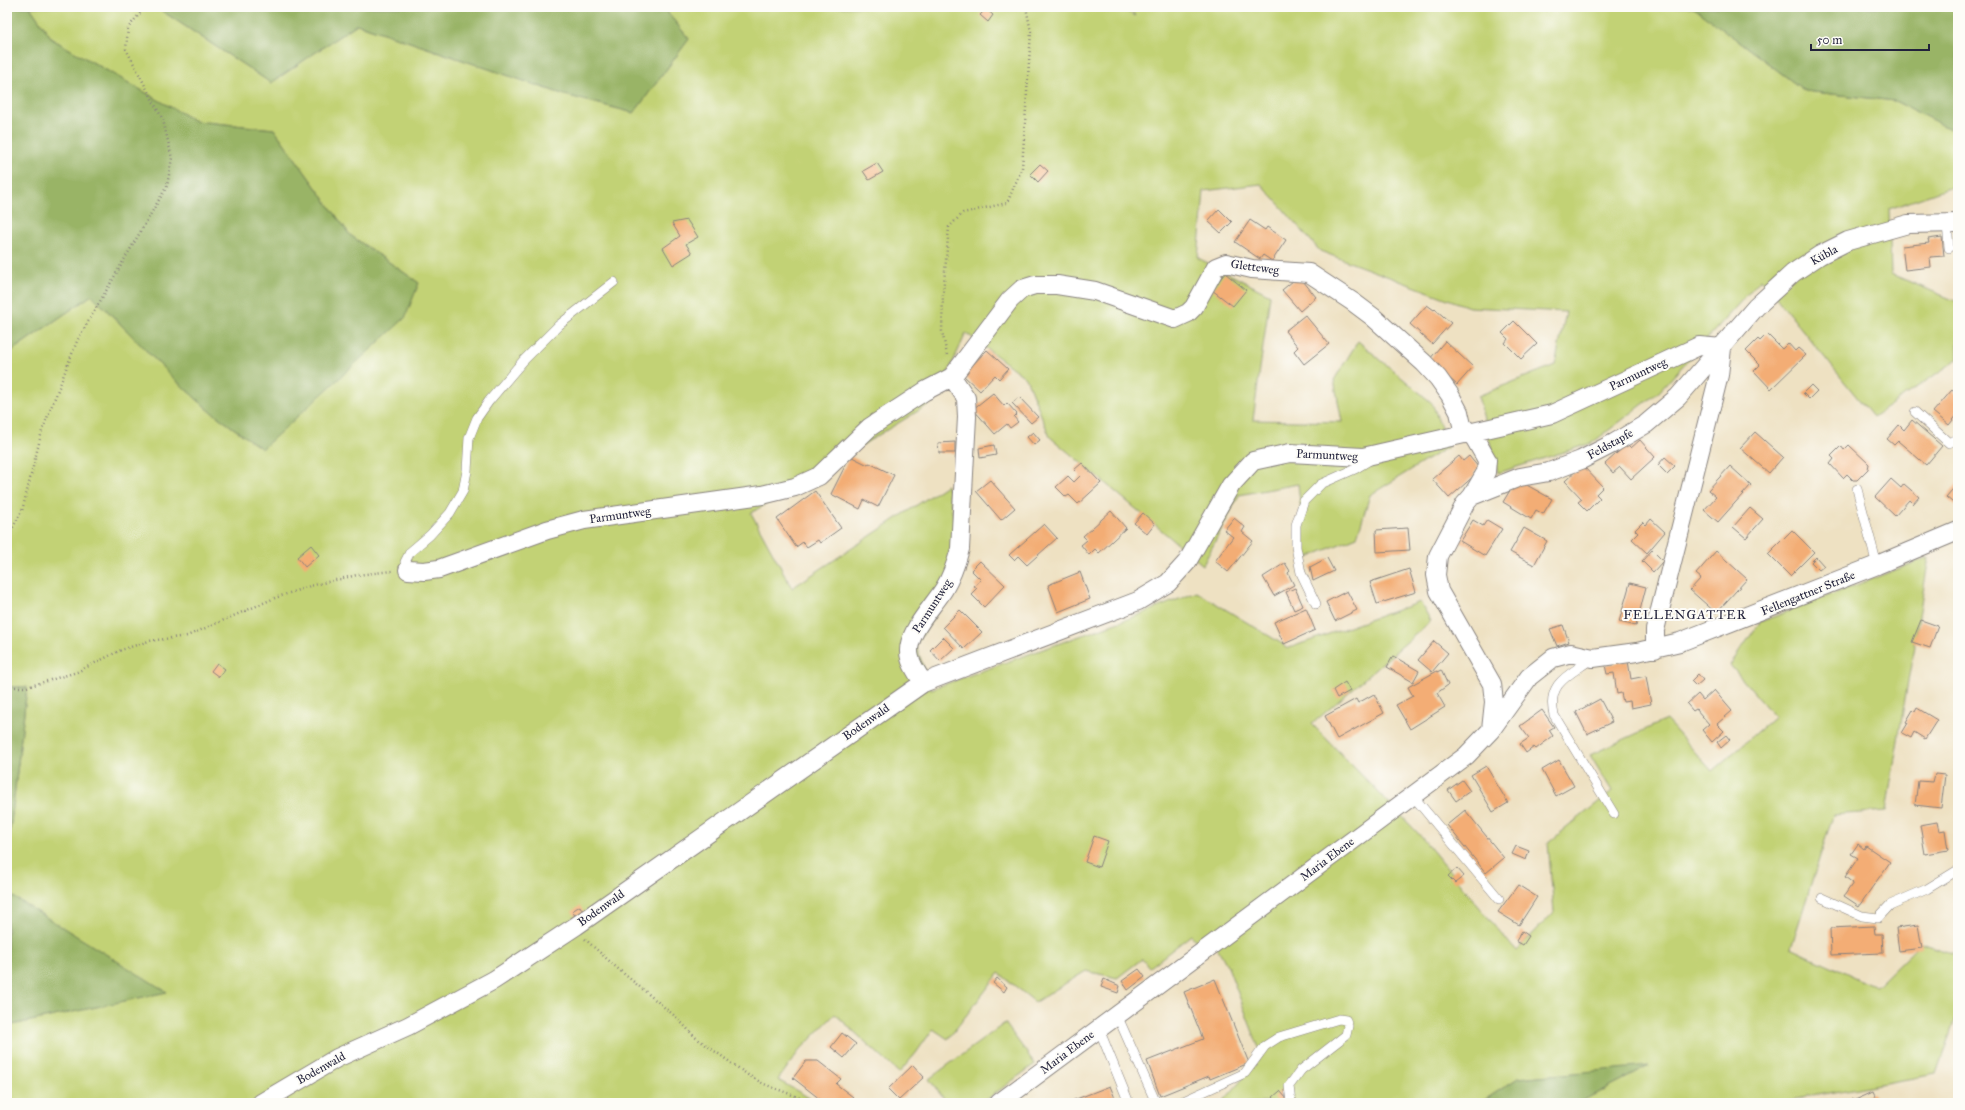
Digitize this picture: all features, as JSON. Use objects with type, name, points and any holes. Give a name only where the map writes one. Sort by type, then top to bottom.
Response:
[{"type":"street","name":"Kübla","points":[[1722,348],[1756,307],[1793,273],[1820,256],[1848,242],[1908,224],[1952,223]]},
{"type":"street","name":"Gletteweg","points":[[952,377],[1010,300],[1022,289],[1035,285],[1057,285],[1095,291],[1175,319],[1188,314],[1194,307],[1216,267],[1226,263],[1252,270],[1309,273],[1353,302],[1424,363],[1438,378],[1459,412],[1462,425],[1469,432]]},
{"type":"street","name":"Parmuntweg","points":[[408,570],[424,572],[440,569],[546,530],[584,520],[762,495],[795,487],[819,476],[870,427],[925,391],[952,377],[966,398],[967,417],[960,549],[956,567],[944,590],[912,635],[909,648],[910,658],[923,683],[1138,601],[1168,583],[1187,562],[1231,485],[1253,461],[1290,453],[1363,457],[1552,414],[1699,346],[1722,348]]},
{"type":"street","name":"Feldstapfe","points":[[1472,496],[1520,478],[1549,472],[1581,460],[1614,443],[1646,424],[1678,397],[1722,348]]},
{"type":"street","points":[[1655,649],[1655,630],[1719,375],[1722,348]]},
{"type":"street","points":[[1469,432],[1486,460],[1486,472],[1472,496],[1465,504],[1446,538],[1438,556],[1436,575],[1439,591],[1492,684],[1494,702],[1491,730]]},
{"type":"street","name":"Fellengattner Straße","points":[[1655,649],[1711,631],[1958,531]]},
{"type":"street","name":"Maria Ebene","points":[[999,1103],[1466,756],[1491,730],[1528,678],[1553,658],[1571,653],[1593,658],[1655,649]]},
{"type":"street","name":"Bodenwald","points":[[261,1103],[336,1058],[408,1026],[494,980],[576,926],[923,683]]},
{"type":"lane","points":[[1948,248],[1952,223]]},
{"type":"lane","points":[[408,570],[405,562],[410,552],[430,535],[450,513],[463,491],[467,471],[469,438],[477,418],[523,362],[559,325],[614,282]]},
{"type":"lane","points":[[1915,412],[1949,443],[1958,438]]},
{"type":"lane","points":[[1316,604],[1301,573],[1296,547],[1296,525],[1304,501],[1321,484],[1355,469],[1382,453]]},
{"type":"lane","points":[[1857,490],[1877,565]]},
{"type":"lane","points":[[1593,658],[1563,678],[1555,689],[1551,703],[1554,716],[1614,814]]},
{"type":"lane","points":[[1412,796],[1499,899]]},
{"type":"lane","points":[[1822,898],[1862,916],[1878,918],[1890,906],[1927,889],[1958,870]]},
{"type":"lane","points":[[1117,1015],[1156,1103]]},
{"type":"lane","points":[[1179,1103],[1245,1073],[1265,1046],[1279,1037],[1339,1019],[1346,1020],[1348,1026],[1346,1036],[1301,1070],[1289,1086],[1291,1103]]},
{"type":"lane","points":[[1099,1029],[1129,1103]]},
{"type":"path","points":[[7,538],[22,511],[42,431],[76,341],[167,186],[172,158],[163,120],[126,49],[128,28],[145,7]]},
{"type":"path","points":[[952,377],[942,331],[943,293],[950,227],[963,213],[1007,203],[1022,168],[1031,32],[1026,7]]},
{"type":"path","points":[[7,687],[27,687],[77,672],[121,650],[149,641],[187,636],[274,598],[310,586],[357,575],[408,570]]},
{"type":"path","points":[[576,926],[582,936],[617,968],[676,1017],[695,1037],[748,1075],[764,1084],[813,1103]]},
{"type":"green space","points":[[7,7],[30,7],[52,39],[195,121],[274,129],[350,235],[419,283],[405,318],[262,449],[210,411],[173,378],[92,295],[7,354]]},
{"type":"green space","points":[[30,7],[156,7],[271,83],[357,24],[565,95],[634,113],[689,39],[663,7],[1118,7],[1136,16],[1127,7],[1693,7],[1805,91],[1895,101],[1958,133],[1958,185],[1889,209],[1891,274],[1958,302],[1958,359],[1873,417],[1761,279],[1659,392],[1592,443],[1498,473],[1478,396],[1555,365],[1566,312],[1469,307],[1320,251],[1261,184],[1204,191],[1198,258],[1270,295],[1253,420],[1342,422],[1334,380],[1358,341],[1432,403],[1448,447],[1370,495],[1357,537],[1306,558],[1298,484],[1239,495],[1203,565],[1050,437],[1026,378],[966,333],[936,400],[751,513],[792,588],[947,485],[964,570],[916,645],[931,689],[1136,616],[1197,592],[1289,648],[1420,602],[1431,621],[1312,724],[1417,832],[1516,951],[1554,912],[1548,843],[1612,791],[1590,755],[1666,720],[1712,771],[1775,717],[1730,665],[1760,622],[1929,557],[1886,811],[1833,815],[1791,948],[1876,987],[1921,943],[1958,955],[1958,1011],[1936,1074],[1773,1103],[1578,1103],[1647,1067],[1518,1078],[1480,1103],[1222,1103],[1262,1056],[1228,967],[1212,938],[1199,944],[1191,935],[1149,968],[1142,959],[1117,978],[1086,971],[1035,1002],[999,973],[948,1039],[933,1029],[916,1053],[899,1073],[835,1014],[799,1051],[778,1080],[818,1103],[7,1103],[7,1026],[166,992],[7,893],[7,857],[27,687],[7,687],[7,354],[92,295],[173,378],[210,411],[262,449],[419,283],[350,235],[274,129],[195,121],[52,39]]},
{"type":"green space","points":[[156,7],[663,7],[689,39],[634,113],[565,95],[357,24],[271,83]]},
{"type":"green space","points":[[1693,7],[1958,7],[1958,133],[1895,101],[1805,91]]},
{"type":"green space","points":[[7,687],[27,687],[7,857]]},
{"type":"green space","points":[[7,893],[167,992],[7,1026]]},
{"type":"green space","points":[[1005,1023],[1035,1064],[982,1103],[947,1103],[929,1079]]},
{"type":"green space","points":[[1649,1066],[1578,1103],[1480,1103],[1518,1078]]},
{"type":"building","points":[[986,9],[993,15],[988,22],[980,15]]},
{"type":"building","points":[[877,163],[883,172],[869,180],[863,171]]},
{"type":"building","points":[[1040,164],[1048,171],[1038,182],[1030,174]]},
{"type":"building","points":[[1219,209],[1232,222],[1221,233],[1208,221]]},
{"type":"building","points":[[687,220],[698,237],[686,244],[692,253],[673,265],[663,248],[680,236],[672,223]]},
{"type":"building","points":[[1250,220],[1265,230],[1267,227],[1286,240],[1272,261],[1263,255],[1260,259],[1235,242]]},
{"type":"building","points":[[1942,237],[1944,256],[1930,257],[1931,267],[1905,270],[1902,246],[1929,243],[1928,239]]},
{"type":"building","points":[[1225,273],[1246,290],[1233,306],[1212,290]]},
{"type":"building","points":[[1299,276],[1316,297],[1300,311],[1282,290]]},
{"type":"building","points":[[1427,305],[1434,310],[1435,309],[1451,323],[1432,344],[1410,324]]},
{"type":"building","points":[[1305,315],[1329,344],[1304,364],[1294,351],[1298,347],[1285,331]]},
{"type":"building","points":[[1514,321],[1537,344],[1521,359],[1505,343],[1508,339],[1502,333]]},
{"type":"building","points":[[1767,334],[1782,349],[1788,343],[1795,351],[1798,348],[1806,355],[1771,389],[1754,371],[1760,365],[1746,351],[1758,339],[1760,341]]},
{"type":"building","points":[[1445,341],[1473,367],[1457,385],[1429,360]]},
{"type":"building","points":[[987,350],[1008,369],[999,379],[995,375],[980,391],[963,375]]},
{"type":"building","points":[[1811,385],[1817,391],[1809,399],[1803,393]]},
{"type":"building","points":[[1952,390],[1958,395],[1958,414],[1949,425],[1933,412]]},
{"type":"building","points":[[993,393],[1004,406],[1007,403],[1017,414],[1014,417],[1018,422],[1010,428],[1007,424],[995,434],[973,409]]},
{"type":"building","points":[[1019,397],[1038,417],[1031,423],[1012,403]]},
{"type":"building","points":[[1912,420],[1942,446],[1926,465],[1898,441],[1894,445],[1887,439],[1899,425],[1904,430]]},
{"type":"building","points":[[1033,432],[1040,440],[1034,445],[1027,437]]},
{"type":"building","points":[[1755,432],[1783,457],[1769,473],[1740,448]]},
{"type":"building","points":[[1640,440],[1655,457],[1631,479],[1620,467],[1613,473],[1605,464],[1627,444],[1631,448]]},
{"type":"building","points":[[955,442],[955,453],[939,453],[938,443]]},
{"type":"building","points":[[994,445],[996,455],[980,458],[979,448]]},
{"type":"building","points":[[1849,445],[1869,464],[1868,469],[1857,480],[1853,480],[1847,474],[1843,478],[1830,464],[1834,459],[1831,456],[1841,446],[1844,450]]},
{"type":"building","points":[[850,456],[894,475],[878,507],[864,500],[860,509],[831,494]]},
{"type":"building","points":[[1459,456],[1463,461],[1469,456],[1479,468],[1474,473],[1475,475],[1449,498],[1432,479]]},
{"type":"building","points":[[1665,457],[1675,466],[1667,474],[1658,465]]},
{"type":"building","points":[[1082,463],[1101,483],[1078,504],[1069,495],[1066,497],[1056,487],[1068,476],[1074,482],[1080,476],[1074,470]]},
{"type":"building","points":[[1582,465],[1603,487],[1596,494],[1600,498],[1587,511],[1578,502],[1582,499],[1565,481]]},
{"type":"building","points":[[1730,466],[1751,485],[1718,522],[1704,510],[1716,497],[1708,490]]},
{"type":"building","points":[[1891,479],[1901,488],[1904,484],[1919,497],[1913,504],[1909,500],[1895,516],[1875,497]]},
{"type":"building","points":[[990,480],[1015,508],[1001,520],[976,491]]},
{"type":"building","points":[[1515,482],[1523,483],[1552,499],[1543,514],[1536,510],[1531,519],[1503,502]]},
{"type":"building","points":[[1958,483],[1958,507],[1946,497]]},
{"type":"building","points":[[815,491],[841,528],[820,543],[818,540],[807,547],[803,542],[796,547],[777,519]]},
{"type":"building","points":[[1750,508],[1763,519],[1746,538],[1733,527]]},
{"type":"building","points":[[1111,511],[1126,528],[1099,553],[1095,549],[1089,555],[1081,545],[1087,540],[1083,536]]},
{"type":"building","points":[[1143,513],[1155,524],[1147,534],[1134,523]]},
{"type":"building","points":[[1234,518],[1245,527],[1242,532],[1253,541],[1228,572],[1215,561],[1233,537],[1224,530]]},
{"type":"building","points":[[1651,519],[1665,532],[1647,553],[1632,539],[1638,533],[1635,530],[1643,522],[1646,525]]},
{"type":"building","points":[[1473,520],[1483,526],[1487,520],[1502,529],[1485,556],[1460,541]]},
{"type":"building","points":[[1044,524],[1057,538],[1027,565],[1018,556],[1014,560],[1009,555]]},
{"type":"building","points":[[1408,528],[1410,550],[1377,552],[1376,530]]},
{"type":"building","points":[[1524,528],[1547,541],[1534,565],[1510,552]]},
{"type":"building","points":[[1792,530],[1814,552],[1790,576],[1768,554]]},
{"type":"building","points":[[311,545],[319,555],[305,567],[297,557]]},
{"type":"building","points":[[1652,550],[1663,561],[1653,572],[1642,561]]},
{"type":"building","points":[[1716,551],[1747,579],[1716,613],[1690,590],[1701,578],[1696,574]]},
{"type":"building","points":[[1816,557],[1824,566],[1819,570],[1811,562]]},
{"type":"building","points":[[1327,558],[1334,571],[1313,581],[1310,567]]},
{"type":"building","points":[[980,561],[1005,585],[984,607],[971,594],[977,588],[974,586],[981,580],[971,570]]},
{"type":"building","points":[[1285,563],[1290,571],[1288,573],[1294,585],[1274,596],[1263,577]]},
{"type":"building","points":[[1409,569],[1416,592],[1377,604],[1370,582]]},
{"type":"building","points":[[1080,572],[1090,599],[1058,612],[1048,585]]},
{"type":"building","points":[[1630,583],[1646,587],[1636,626],[1619,622]]},
{"type":"building","points":[[1295,588],[1303,606],[1294,610],[1286,592]]},
{"type":"building","points":[[1347,591],[1357,610],[1335,621],[1326,602]]},
{"type":"building","points":[[1306,608],[1315,630],[1284,644],[1274,622]]},
{"type":"building","points":[[960,610],[982,632],[964,649],[943,627]]},
{"type":"building","points":[[1921,620],[1938,626],[1930,648],[1912,642]]},
{"type":"building","points":[[1563,625],[1569,642],[1557,646],[1550,629]]},
{"type":"building","points":[[943,637],[954,648],[940,661],[930,650]]},
{"type":"building","points":[[1434,641],[1448,653],[1432,672],[1418,660]]},
{"type":"building","points":[[1393,656],[1419,671],[1413,682],[1387,667]]},
{"type":"building","points":[[1628,661],[1631,679],[1646,676],[1651,704],[1631,708],[1630,701],[1623,702],[1621,693],[1617,694],[1614,673],[1607,674],[1605,665]]},
{"type":"building","points":[[217,663],[225,669],[219,677],[211,671]]},
{"type":"building","points":[[1441,670],[1448,685],[1437,693],[1445,707],[1410,729],[1396,705],[1413,696],[1408,687]]},
{"type":"building","points":[[1698,674],[1703,680],[1696,686],[1691,681]]},
{"type":"building","points":[[1345,682],[1350,691],[1337,698],[1333,690]]},
{"type":"building","points":[[1714,690],[1732,711],[1717,724],[1724,731],[1712,742],[1702,730],[1709,724],[1696,709],[1693,711],[1687,704],[1698,694],[1703,700]]},
{"type":"building","points":[[1374,694],[1384,713],[1337,739],[1325,716],[1356,699],[1358,703]]},
{"type":"building","points":[[1600,699],[1612,722],[1587,734],[1576,712]]},
{"type":"building","points":[[1917,708],[1937,720],[1925,739],[1914,732],[1911,738],[1902,733],[1913,710],[1915,712]]},
{"type":"building","points":[[1542,710],[1554,727],[1549,730],[1553,736],[1536,749],[1534,747],[1526,753],[1520,744],[1529,738],[1520,726]]},
{"type":"building","points":[[1726,735],[1730,740],[1721,748],[1717,742]]},
{"type":"building","points":[[1559,760],[1574,786],[1556,796],[1542,770]]},
{"type":"building","points":[[1486,766],[1508,803],[1493,812],[1471,775]]},
{"type":"building","points":[[1935,774],[1945,775],[1941,808],[1915,805],[1918,781],[1933,782]]},
{"type":"building","points":[[1462,780],[1470,791],[1456,801],[1448,790]]},
{"type":"building","points":[[1465,810],[1504,858],[1486,873],[1447,825]]},
{"type":"building","points":[[1937,822],[1939,831],[1945,830],[1948,850],[1925,854],[1920,825]]},
{"type":"building","points":[[1094,836],[1108,841],[1099,867],[1085,862]]},
{"type":"building","points":[[1858,844],[1864,849],[1866,846],[1890,862],[1859,906],[1844,896],[1853,883],[1845,877],[1858,858],[1851,854]]},
{"type":"building","points":[[1516,846],[1529,851],[1526,860],[1512,854]]},
{"type":"building","points":[[1457,868],[1464,876],[1455,883],[1448,876]]},
{"type":"building","points":[[1518,885],[1537,897],[1519,925],[1498,912]]},
{"type":"building","points":[[580,906],[584,913],[576,917],[572,911]]},
{"type":"building","points":[[1918,925],[1922,948],[1899,951],[1896,928]]},
{"type":"building","points":[[1874,926],[1875,934],[1882,934],[1883,953],[1831,955],[1830,928]]},
{"type":"building","points":[[1522,931],[1529,936],[1523,945],[1516,941]]},
{"type":"building","points":[[1139,969],[1145,977],[1128,990],[1122,981]]},
{"type":"building","points":[[997,978],[1007,987],[1004,992],[993,983]]},
{"type":"building","points":[[1104,979],[1120,986],[1118,993],[1101,987]]},
{"type":"building","points":[[1215,979],[1249,1063],[1210,1079],[1209,1076],[1160,1096],[1147,1061],[1203,1039],[1184,992]]},
{"type":"building","points":[[842,1033],[856,1044],[844,1058],[831,1047]]},
{"type":"building","points":[[806,1061],[818,1061],[841,1079],[836,1084],[853,1097],[848,1103],[825,1103],[793,1078]]},
{"type":"building","points":[[913,1065],[924,1077],[899,1100],[888,1089]]},
{"type":"building","points":[[1110,1086],[1117,1103],[1066,1103]]},
{"type":"building","points":[[1280,1091],[1287,1099],[1282,1103],[1278,1103],[1273,1097]]},
{"type":"building","points":[[1873,1092],[1878,1103],[1844,1103],[1852,1099],[1853,1101]]},
{"type":"district","name":"FELLENGATTER","points":[[1685,615]]}]
